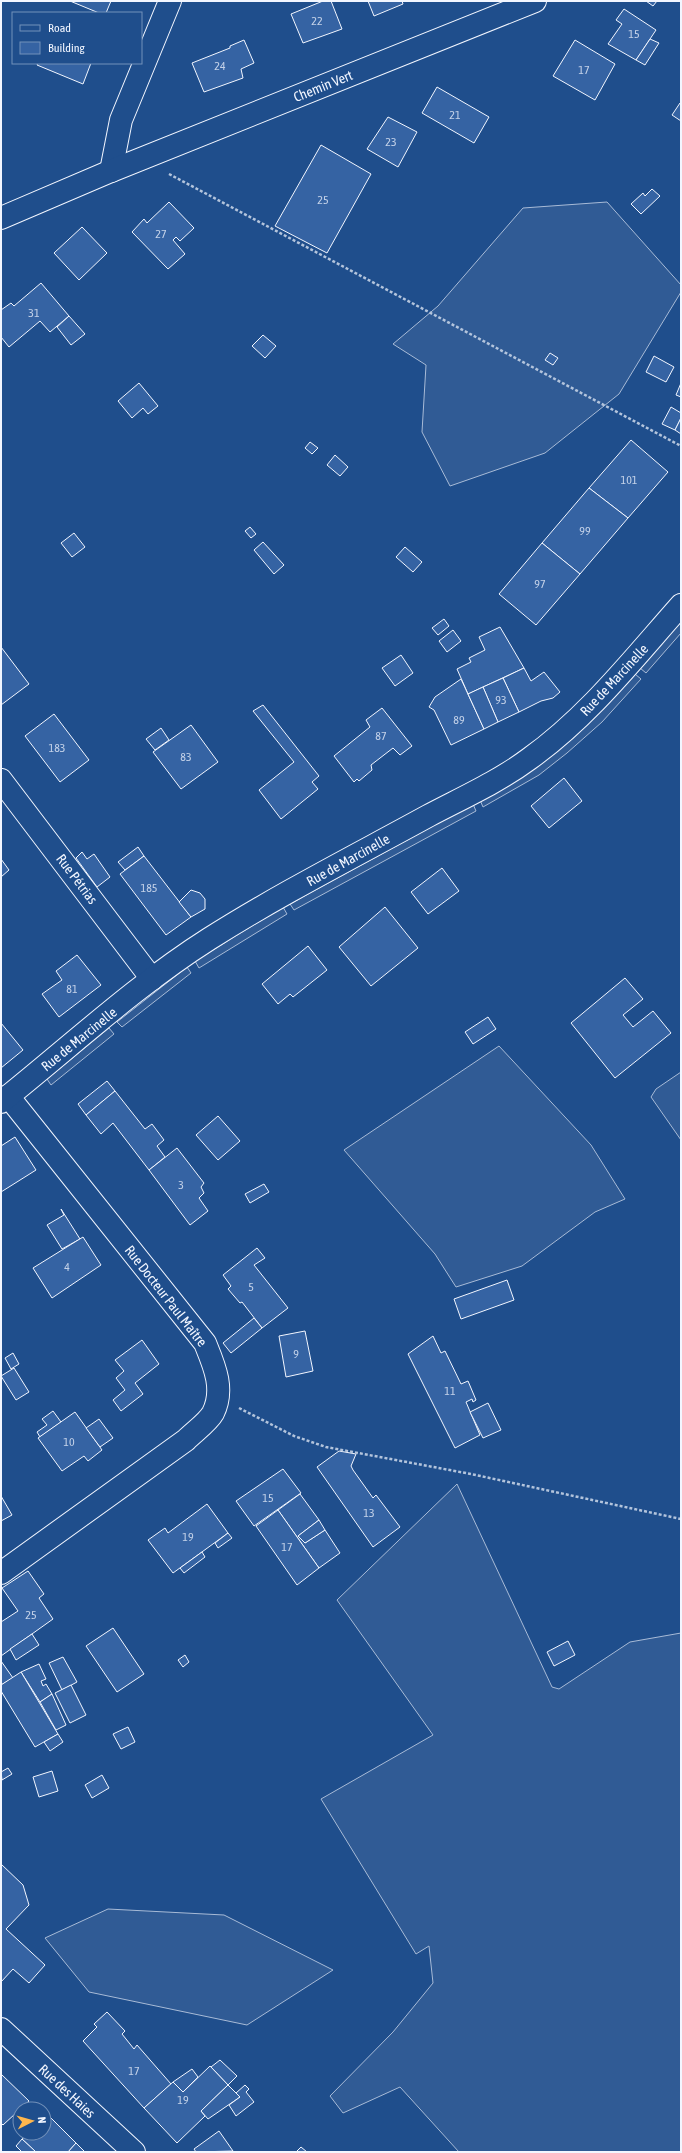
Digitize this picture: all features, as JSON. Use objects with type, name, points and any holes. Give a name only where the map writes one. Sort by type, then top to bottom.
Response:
[{"type":"street","points":[[111,171],[121,120],[170,1]]},
{"type":"street","name":"Chemin Vert","points":[[1,218],[111,171],[535,1]]},
{"type":"street","name":"Rue de Marcinelle","points":[[5,1099],[152,979],[195,948],[251,913],[480,788],[528,760],[556,739],[600,698],[681,605]]},
{"type":"street","name":"Rue Pétrias","points":[[1,780],[152,979]]},
{"type":"street","name":"Rue Docteur Paul Maître","points":[[1,1573],[186,1440],[212,1414],[219,1394],[216,1371],[205,1343],[5,1099]]},
{"type":"street","name":"Rue des Haies","points":[[1,2029],[134,2152]]},
{"type":"path","points":[[141,159],[681,446]]},
{"type":"path","points":[[219,1394],[242,1410],[294,1436],[326,1447],[470,1474],[681,1519]]},
{"type":"shaded area","points":[[607,202],[681,285],[681,292],[619,394],[545,453],[450,486],[422,432],[426,365],[393,344],[438,306],[523,208]]},
{"type":"shaded area","points":[[681,621],[681,633],[646,673],[640,668]]},
{"type":"shaded area","points":[[635,674],[641,679],[602,722],[567,753],[539,775],[483,807],[480,800],[573,737],[607,705]]},
{"type":"shaded area","points":[[473,804],[476,811],[294,910],[290,904]]},
{"type":"shaded area","points":[[283,907],[287,914],[199,968],[195,961]]},
{"type":"shaded area","points":[[187,967],[191,973],[122,1027],[117,1022]]},
{"type":"shaded area","points":[[109,1028],[114,1034],[51,1085],[47,1079]]},
{"type":"shaded area","points":[[499,1046],[591,1145],[625,1199],[595,1212],[522,1266],[456,1287],[435,1254],[344,1150]]},
{"type":"shaded area","points":[[681,1072],[681,1140],[651,1097],[656,1089]]},
{"type":"shaded area","points":[[457,1484],[552,1687],[559,1689],[630,1642],[681,1633],[681,2152],[459,2152],[400,2087],[343,2113],[330,2096],[393,2032],[433,1983],[429,1946],[416,1954],[321,1799],[433,1735],[337,1600]]},
{"type":"shaded area","points":[[108,1909],[224,1915],[333,1970],[247,2025],[89,1992],[45,1938]]},
{"type":"building","points":[[70,1],[111,1],[106,12],[97,12]]},
{"type":"building","points":[[323,1],[331,1],[342,29],[303,43],[291,14]]},
{"type":"building","points":[[368,1],[402,1],[403,4],[374,16]]},
{"type":"building","points":[[646,1],[657,1],[653,6]]},
{"type":"building","points":[[624,9],[656,30],[636,60],[608,44],[622,24],[616,20]]},
{"type":"building","points":[[650,39],[659,43],[645,65],[636,60]]},
{"type":"building","points":[[244,40],[254,63],[241,69],[243,78],[204,92],[192,63],[230,48],[230,46]]},
{"type":"building","points":[[575,40],[615,64],[595,100],[553,76]]},
{"type":"building","points":[[38,64],[91,64],[83,84]]},
{"type":"building","points":[[437,87],[489,117],[474,143],[422,113]]},
{"type":"building","points":[[680,103],[681,104],[681,121],[672,115]]},
{"type":"building","points":[[388,117],[417,132],[398,167],[367,149]]},
{"type":"building","points":[[321,145],[371,174],[327,253],[275,226]]},
{"type":"building","points":[[652,189],[660,196],[641,214],[631,204],[643,193],[645,196]]},
{"type":"building","points":[[169,202],[194,228],[180,241],[176,237],[173,240],[185,254],[168,269],[132,232],[144,219],[147,223]]},
{"type":"building","points":[[82,227],[107,253],[79,280],[54,253]]},
{"type":"building","points":[[41,283],[69,316],[50,332],[40,321],[9,347],[1,337],[1,310],[11,303],[14,306]]},
{"type":"building","points":[[69,316],[85,334],[71,345],[57,327]]},
{"type":"building","points":[[263,335],[276,346],[265,358],[252,346]]},
{"type":"building","points":[[550,353],[558,358],[553,365],[545,360]]},
{"type":"building","points":[[654,356],[674,367],[666,382],[646,372]]},
{"type":"building","points":[[139,383],[158,406],[148,414],[143,408],[132,418],[118,401]]},
{"type":"building","points":[[681,383],[681,397],[676,395]]},
{"type":"building","points":[[671,407],[681,413],[681,418],[675,430],[662,424]]},
{"type":"building","points":[[681,418],[681,434],[675,430]]},
{"type":"building","points":[[631,440],[668,472],[628,518],[589,488]]},
{"type":"building","points":[[310,442],[318,448],[312,454],[305,448]]},
{"type":"building","points":[[335,455],[348,467],[340,476],[327,465]]},
{"type":"building","points":[[589,488],[628,518],[580,574],[542,543]]},
{"type":"building","points":[[250,527],[256,534],[251,538],[245,531]]},
{"type":"building","points":[[74,533],[85,547],[72,557],[61,543]]},
{"type":"building","points":[[263,542],[284,565],[274,574],[254,550]]},
{"type":"building","points":[[542,543],[580,574],[536,625],[499,594]]},
{"type":"building","points":[[405,547],[422,562],[413,572],[396,557]]},
{"type":"building","points":[[444,619],[449,626],[438,635],[432,628]]},
{"type":"building","points":[[500,627],[524,668],[468,694],[457,669],[471,662],[469,658],[485,650],[479,637]]},
{"type":"building","points":[[453,630],[461,641],[447,652],[439,641]]},
{"type":"building","points":[[1,647],[29,684],[1,705]]},
{"type":"building","points":[[401,655],[413,673],[395,686],[382,668]]},
{"type":"building","points":[[524,668],[531,681],[544,672],[560,692],[553,698],[541,701],[519,712],[503,678]]},
{"type":"building","points":[[503,678],[519,712],[498,722],[483,687]]},
{"type":"building","points":[[461,679],[484,729],[451,745],[434,710],[429,707],[435,697]]},
{"type":"building","points":[[483,687],[498,722],[484,729],[468,694]]},
{"type":"building","points":[[263,705],[319,776],[312,782],[318,789],[281,819],[259,790],[294,762],[253,711]]},
{"type":"building","points":[[382,708],[412,746],[400,755],[393,748],[371,765],[372,770],[359,781],[357,779],[354,782],[334,756],[370,727],[366,720]]},
{"type":"building","points":[[54,714],[89,760],[60,782],[25,736]]},
{"type":"building","points":[[191,725],[218,762],[181,789],[153,752]]},
{"type":"building","points":[[161,728],[169,740],[155,750],[146,739]]},
{"type":"building","points":[[564,778],[582,801],[549,828],[531,806]]},
{"type":"building","points":[[138,847],[144,856],[125,870],[118,862]]},
{"type":"building","points":[[82,852],[87,859],[94,854],[110,877],[97,887],[76,858]]},
{"type":"building","points":[[144,856],[191,917],[166,935],[120,874]]},
{"type":"building","points":[[1,859],[9,870],[1,877]]},
{"type":"building","points":[[442,868],[459,891],[428,914],[411,892]]},
{"type":"building","points":[[191,890],[200,893],[205,899],[205,909],[191,917],[179,902]]},
{"type":"building","points":[[385,907],[418,948],[371,986],[339,947]]},
{"type":"building","points":[[308,946],[327,970],[293,997],[290,994],[278,1004],[262,984]]},
{"type":"building","points":[[77,955],[101,985],[59,1017],[42,994],[62,980],[56,971]]},
{"type":"building","points":[[625,978],[643,999],[623,1015],[633,1027],[653,1011],[671,1033],[615,1078],[571,1023]]},
{"type":"building","points":[[488,1017],[496,1029],[473,1044],[465,1032]]},
{"type":"building","points":[[1,1023],[23,1050],[1,1068]]},
{"type":"building","points":[[107,1081],[115,1091],[86,1115],[78,1104]]},
{"type":"building","points":[[115,1091],[145,1129],[152,1124],[164,1140],[157,1146],[165,1157],[149,1170],[113,1123],[101,1134],[86,1115]]},
{"type":"building","points":[[218,1116],[240,1141],[218,1160],[196,1135]]},
{"type":"building","points":[[15,1137],[36,1170],[1,1192],[1,1146]]},
{"type":"building","points":[[177,1148],[204,1183],[201,1187],[204,1193],[199,1198],[208,1211],[190,1225],[149,1170]]},
{"type":"building","points":[[264,1184],[269,1192],[250,1203],[245,1194]]},
{"type":"building","points":[[61,1209],[80,1239],[62,1249],[47,1225],[64,1215]]},
{"type":"building","points":[[83,1237],[101,1265],[52,1298],[33,1268]]},
{"type":"building","points":[[257,1248],[265,1258],[254,1265],[288,1308],[262,1328],[242,1302],[240,1303],[228,1289],[231,1286],[223,1275]]},
{"type":"building","points":[[507,1280],[514,1300],[461,1319],[454,1299]]},
{"type":"building","points":[[254,1318],[262,1328],[231,1353],[223,1343]]},
{"type":"building","points":[[305,1331],[313,1371],[286,1377],[279,1336]]},
{"type":"building","points":[[433,1336],[441,1353],[445,1351],[461,1384],[468,1381],[476,1400],[473,1402],[472,1399],[466,1402],[480,1435],[455,1448],[408,1354]]},
{"type":"building","points":[[142,1340],[159,1364],[135,1383],[143,1394],[121,1411],[113,1400],[125,1390],[116,1378],[124,1371],[115,1360]]},
{"type":"building","points":[[13,1353],[19,1364],[11,1369],[5,1358]]},
{"type":"building","points":[[14,1368],[29,1392],[16,1400],[1,1376]]},
{"type":"building","points":[[488,1403],[501,1430],[483,1438],[470,1412]]},
{"type":"building","points":[[53,1411],[61,1422],[40,1437],[37,1432],[47,1425],[42,1419]]},
{"type":"building","points":[[75,1412],[102,1450],[88,1461],[84,1456],[62,1471],[38,1438]]},
{"type":"building","points":[[99,1419],[113,1438],[100,1447],[86,1428]]},
{"type":"building","points":[[339,1451],[356,1454],[351,1466],[353,1470],[373,1498],[376,1495],[400,1527],[373,1547],[317,1467]]},
{"type":"building","points":[[283,1469],[301,1493],[254,1526],[236,1501]]},
{"type":"building","points":[[300,1494],[319,1520],[298,1536],[305,1543],[325,1530],[340,1553],[319,1568],[278,1510]]},
{"type":"building","points":[[1,1496],[12,1515],[1,1521]]},
{"type":"building","points":[[207,1504],[228,1533],[173,1573],[148,1540],[165,1528],[168,1533]]},
{"type":"building","points":[[278,1510],[319,1568],[297,1585],[256,1526]]},
{"type":"building","points":[[319,1520],[325,1530],[305,1543],[298,1536]]},
{"type":"building","points":[[228,1533],[232,1538],[218,1548],[215,1543]]},
{"type":"building","points":[[202,1552],[205,1557],[184,1573],[180,1568]]},
{"type":"building","points":[[28,1571],[44,1594],[39,1598],[53,1619],[1,1656],[1,1622],[18,1611],[2,1588]]},
{"type":"building","points":[[113,1628],[144,1674],[117,1692],[86,1646]]},
{"type":"building","points":[[32,1634],[39,1645],[16,1660],[10,1649]]},
{"type":"building","points":[[568,1641],[575,1655],[554,1666],[547,1652]]},
{"type":"building","points":[[185,1655],[189,1662],[183,1667],[178,1660]]},
{"type":"building","points":[[63,1657],[77,1682],[62,1690],[49,1663]]},
{"type":"building","points":[[1,1661],[13,1678],[1,1685]]},
{"type":"building","points":[[39,1664],[46,1679],[41,1681],[43,1686],[46,1684],[52,1694],[40,1702],[21,1672]]},
{"type":"building","points":[[21,1672],[58,1734],[35,1747],[1,1691],[1,1685]]},
{"type":"building","points":[[71,1685],[86,1715],[70,1723],[55,1693]]},
{"type":"building","points":[[52,1694],[66,1725],[56,1730],[40,1702]]},
{"type":"building","points":[[128,1727],[135,1742],[121,1749],[113,1734]]},
{"type":"building","points":[[58,1734],[63,1742],[50,1751],[44,1742]]},
{"type":"building","points":[[8,1768],[12,1774],[2,1780],[1,1772]]},
{"type":"building","points":[[52,1771],[58,1791],[39,1797],[33,1777]]},
{"type":"building","points":[[102,1775],[109,1788],[92,1798],[85,1785]]},
{"type":"building","points":[[1,1864],[23,1885],[29,1905],[6,1929],[45,1965],[29,1983],[13,1969],[1,1982]]},
{"type":"building","points":[[107,2012],[125,2031],[122,2034],[134,2049],[137,2045],[171,2084],[144,2108],[83,2041],[97,2027],[94,2024]]},
{"type":"building","points":[[220,2060],[237,2076],[228,2085],[211,2067]]},
{"type":"building","points":[[210,2066],[228,2085],[201,2111],[205,2116],[177,2143],[144,2108],[173,2082],[183,2092]]},
{"type":"building","points":[[192,2069],[198,2077],[183,2092],[173,2082]]},
{"type":"building","points":[[1,2074],[29,2101],[12,2101],[12,2117],[3,2125],[1,2123]]},
{"type":"building","points":[[228,2085],[240,2097],[208,2119],[201,2111]]},
{"type":"building","points":[[245,2085],[249,2089],[246,2092],[254,2102],[236,2116],[229,2105],[240,2097],[236,2093]]},
{"type":"building","points":[[52,2119],[76,2143],[68,2152],[36,2152],[24,2141],[52,2141]]},
{"type":"building","points":[[219,2131],[233,2151],[196,2152],[194,2149]]},
{"type":"building","points":[[20,2141],[24,2141],[36,2152],[22,2152],[16,2146]]},
{"type":"building","points":[[76,2143],[85,2152],[68,2152]]},
{"type":"building","points":[[301,2147],[307,2152],[296,2152]]}]
